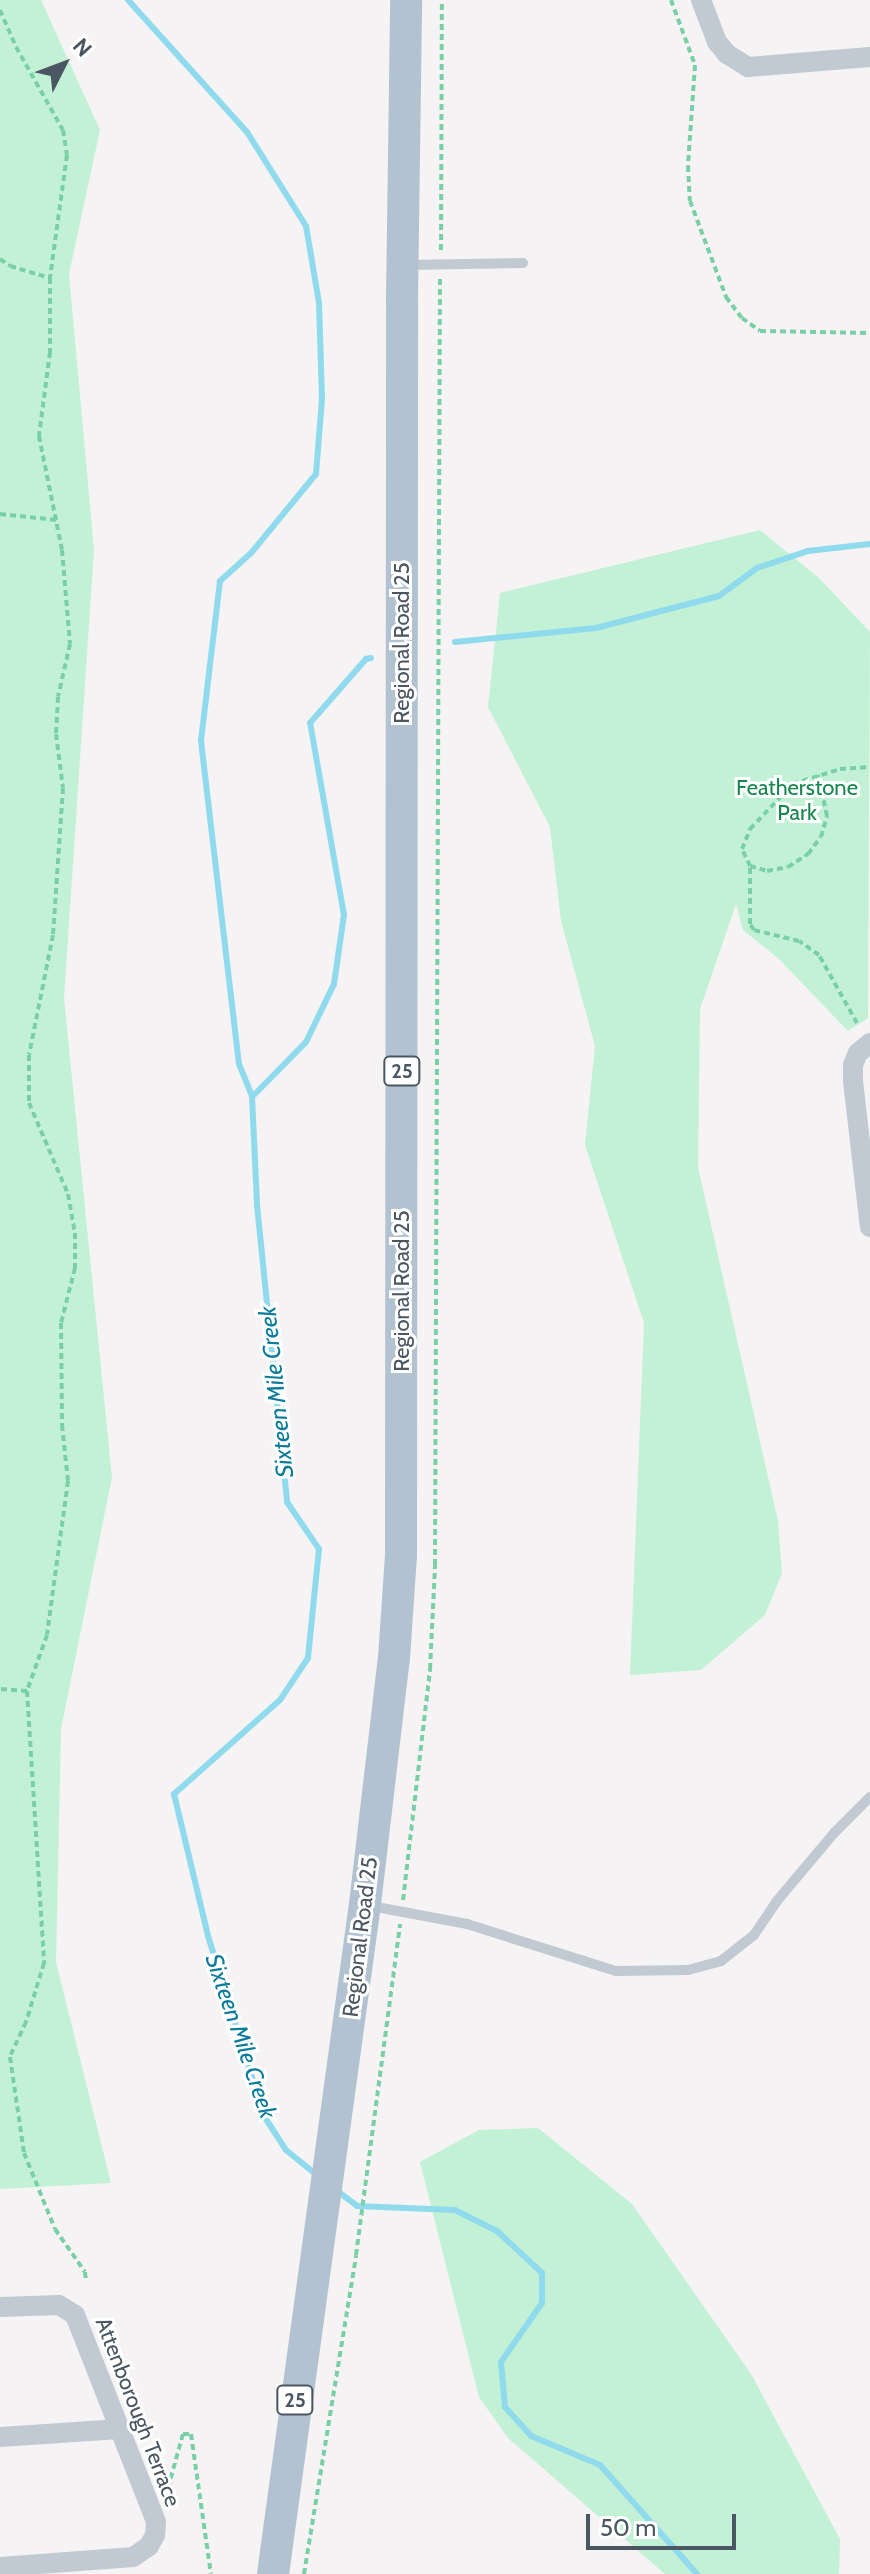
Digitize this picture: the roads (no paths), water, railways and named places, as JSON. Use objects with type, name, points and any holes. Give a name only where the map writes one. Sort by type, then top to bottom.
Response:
[{"type":"main road","name":"Regional Road 25","points":[[273,2574],[365,1904],[394,1658],[401,1554],[406,0]]},
{"type":"street","points":[[701,0],[717,42],[738,63],[748,67],[870,57]]},
{"type":"street","points":[[870,1043],[858,1053],[853,1065],[853,1081],[870,1227]]},
{"type":"street","name":"Attenborough Terrace","points":[[0,2307],[59,2305],[75,2315],[153,2509],[155,2535],[149,2546],[123,2560],[0,2567]]},
{"type":"street","points":[[0,2437],[120,2429]]},
{"type":"lane","points":[[403,265],[523,263]]},
{"type":"lane","points":[[365,1904],[467,1924],[616,1971],[688,1970],[721,1961],[754,1935],[776,1902],[825,1843],[870,1797]]},
{"type":"waterway","name":"Sixteen Mile Creek","points":[[128,0],[247,132],[306,226],[319,303],[322,399],[316,474],[251,553],[220,581],[201,741],[239,1064],[252,1097],[257,1205],[287,1502],[319,1549],[308,1658],[280,1700],[174,1794],[208,1936],[264,2116],[286,2150],[318,2176]]},
{"type":"waterway","points":[[455,642],[596,628],[719,596],[757,568],[808,551],[870,544]]},
{"type":"waterway","points":[[252,1097],[306,1042],[334,984],[344,915],[310,723],[366,659],[371,658]]},
{"type":"waterway","name":"Sixteen Mile Creek","points":[[336,2190],[357,2206],[455,2210],[497,2231],[542,2273],[542,2303],[501,2362],[505,2407],[531,2436],[600,2465],[697,2574]]},
{"type":"park label","name":"Featherstone Park","points":[[797,800]]}]
